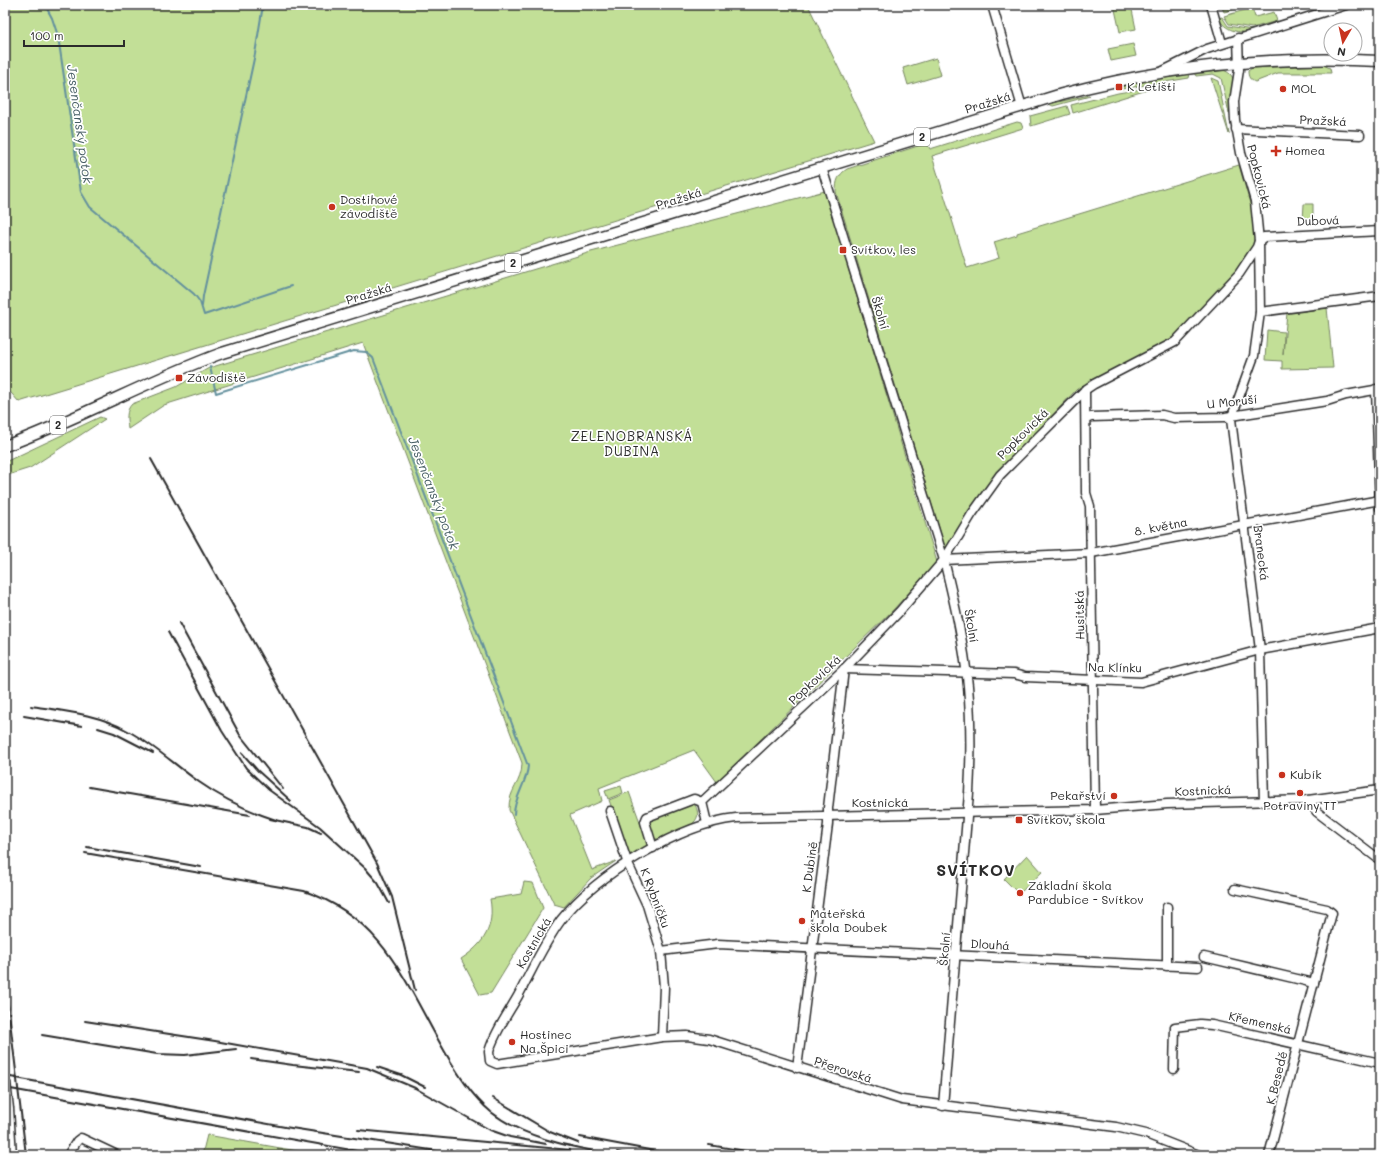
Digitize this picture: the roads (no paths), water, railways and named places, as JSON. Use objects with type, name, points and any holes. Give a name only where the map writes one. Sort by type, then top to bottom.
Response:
[{"type":"main road","name":"Pražská","points":[[5,446],[62,423],[155,380],[222,353],[1076,91],[1151,75],[1239,63],[1312,59],[1380,61]]},
{"type":"main road","points":[[5,1082],[11,1155]]},
{"type":"street","points":[[992,5],[1022,107]]},
{"type":"street","points":[[1211,5],[1222,43]]},
{"type":"street","points":[[1151,75],[1222,43],[1346,5]]},
{"type":"street","name":"Popkovická","points":[[702,802],[844,669],[899,612],[944,560],[972,514],[1000,475],[1085,390],[1175,342],[1239,274],[1254,253],[1259,241],[1254,198],[1240,153],[1234,106],[1239,63],[1238,38]]},
{"type":"street","name":"Pražská","points":[[1236,129],[1360,135]]},
{"type":"street","name":"Školní","points":[[822,168],[944,560],[959,624],[967,673],[970,742],[967,814],[943,1106]]},
{"type":"street","name":"Dubová","points":[[1259,241],[1264,237],[1283,235],[1380,231]]},
{"type":"street","name":"Branecká","points":[[1259,241],[1260,312],[1256,350],[1232,416],[1260,650],[1264,802]]},
{"type":"street","points":[[1260,312],[1380,296]]},
{"type":"street","points":[[1378,389],[1380,508]]},
{"type":"street","name":"U Moruší","points":[[1086,419],[1091,417],[1162,415],[1174,418],[1232,416],[1327,401],[1344,395],[1378,389]]},
{"type":"street","name":"Husitská","points":[[1085,390],[1086,419],[1084,427],[1086,493],[1090,506],[1095,810]]},
{"type":"street","points":[[1073,402],[1085,409]]},
{"type":"street","name":"8. května","points":[[944,560],[1091,553],[1380,500]]},
{"type":"street","name":"Na Klínku","points":[[844,669],[1016,674],[1025,677],[1141,682],[1260,650],[1380,628]]},
{"type":"street","name":"K Dubině","points":[[796,1068],[828,824],[844,669]]},
{"type":"street","name":"Kostnická","points":[[489,1052],[552,933],[562,919],[598,884],[628,864],[653,848],[684,832],[707,823],[736,818],[1095,810],[1167,804],[1308,800],[1380,790]]},
{"type":"street","points":[[653,848],[645,822],[647,817],[694,799],[702,802],[707,823]]},
{"type":"street","points":[[1308,800],[1317,812],[1380,860]]},
{"type":"street","points":[[610,811],[628,864]]},
{"type":"street","name":"K Rybníčku","points":[[628,864],[647,905],[660,951],[664,987],[662,1037]]},
{"type":"street","name":"K Besedě","points":[[1241,887],[1327,909],[1332,912],[1332,918],[1297,1044],[1269,1155]]},
{"type":"street","points":[[1166,966],[1164,918],[1168,907]]},
{"type":"street","name":"Dlouhá","points":[[660,951],[709,944],[1198,967]]},
{"type":"street","points":[[1204,957],[1314,983]]},
{"type":"street","name":"Křemenská","points":[[1174,1069],[1174,1029],[1178,1026],[1212,1025],[1380,1063]]},
{"type":"street","name":"Přerovská","points":[[489,1052],[490,1061],[497,1064],[662,1037],[701,1037],[888,1097],[943,1106],[1116,1127],[1146,1134],[1199,1155]]},
{"type":"street","points":[[68,1155],[80,1138],[117,1155]]},
{"type":"waterway","name":"Jesenčanský potok","points":[[45,5],[52,18],[58,36],[81,192],[90,207],[194,294],[200,302],[204,315],[291,286]]},
{"type":"waterway","points":[[202,306],[255,54],[263,5]]},
{"type":"waterway","name":"Jesenčanský potok","points":[[210,367],[216,393],[354,351],[366,352],[373,358],[528,766],[516,802],[514,814]]},
{"type":"railway","points":[[151,459],[377,863],[392,897],[415,990]]},
{"type":"railway","points":[[179,623],[240,735],[283,789]]},
{"type":"railway","points":[[168,632],[222,731],[246,768],[269,790],[320,827],[365,868],[378,883],[389,903]]},
{"type":"railway","points":[[31,706],[80,714],[117,725],[147,742],[217,794],[246,809],[276,820]]},
{"type":"railway","points":[[24,716],[82,726]]},
{"type":"railway","points":[[98,728],[114,733],[153,753]]},
{"type":"railway","points":[[242,753],[258,771],[291,801]]},
{"type":"railway","points":[[89,787],[250,815]]},
{"type":"railway","points":[[270,819],[308,827],[321,833]]},
{"type":"railway","points":[[87,847],[201,867]]},
{"type":"railway","points":[[85,853],[304,891],[332,903],[355,918],[374,936],[390,956],[405,979],[445,1052],[465,1084],[491,1112],[504,1121],[532,1135],[578,1148],[609,1154]]},
{"type":"railway","points":[[5,979],[26,1155]]},
{"type":"railway","points":[[85,1021],[215,1041],[367,1068],[415,1088],[490,1130],[510,1137],[546,1144]]},
{"type":"railway","points":[[42,1035],[157,1054],[185,1055],[236,1049]]},
{"type":"railway","points":[[251,1059],[359,1072]]},
{"type":"railway","points":[[377,1067],[401,1075],[425,1087]]},
{"type":"railway","points":[[5,1076],[285,1127],[462,1155]]},
{"type":"railway","points":[[5,1088],[379,1155]]},
{"type":"railway","points":[[493,1098],[550,1132],[578,1143]]},
{"type":"railway","points":[[358,1130],[570,1150]]},
{"type":"railway","points":[[580,1137],[676,1155]]},
{"type":"railway","points":[[709,1145],[770,1155]]},
{"type":"railway","points":[[456,1150],[515,1155]]},
{"type":"railway","points":[[617,1152],[632,1155]]},
{"type":"railway","points":[[604,1153],[621,1155]]},
{"type":"place","name":"K Letišti","points":[[1119,87]]},
{"type":"place","name":"MOL","points":[[1283,89]]},
{"type":"place","name":"Homea","points":[[1276,151]]},
{"type":"place","name":"Dostihové závodiště","points":[[332,207]]},
{"type":"place","name":"Svítkov, les","points":[[843,250]]},
{"type":"place","name":"Závodiště","points":[[179,378]]},
{"type":"place","name":"Kubík","points":[[1282,775]]},
{"type":"place","name":"Potraviny TT","points":[[1300,793]]},
{"type":"place","name":"Pekařství","points":[[1114,796]]},
{"type":"place","name":"Svítkov, škola","points":[[1019,820]]},
{"type":"place","name":"Základní škola Pardubice - Svítkov","points":[[1020,893]]},
{"type":"place","name":"Mateřská škola Doubek","points":[[802,921]]},
{"type":"place","name":"Hostinec Na Špici","points":[[512,1042]]},
{"type":"district","name":"ZELENOBRANSKÁ DUBINA","points":[[632,444]]},
{"type":"district","name":"SVÍTKOV","points":[[976,870]]}]
